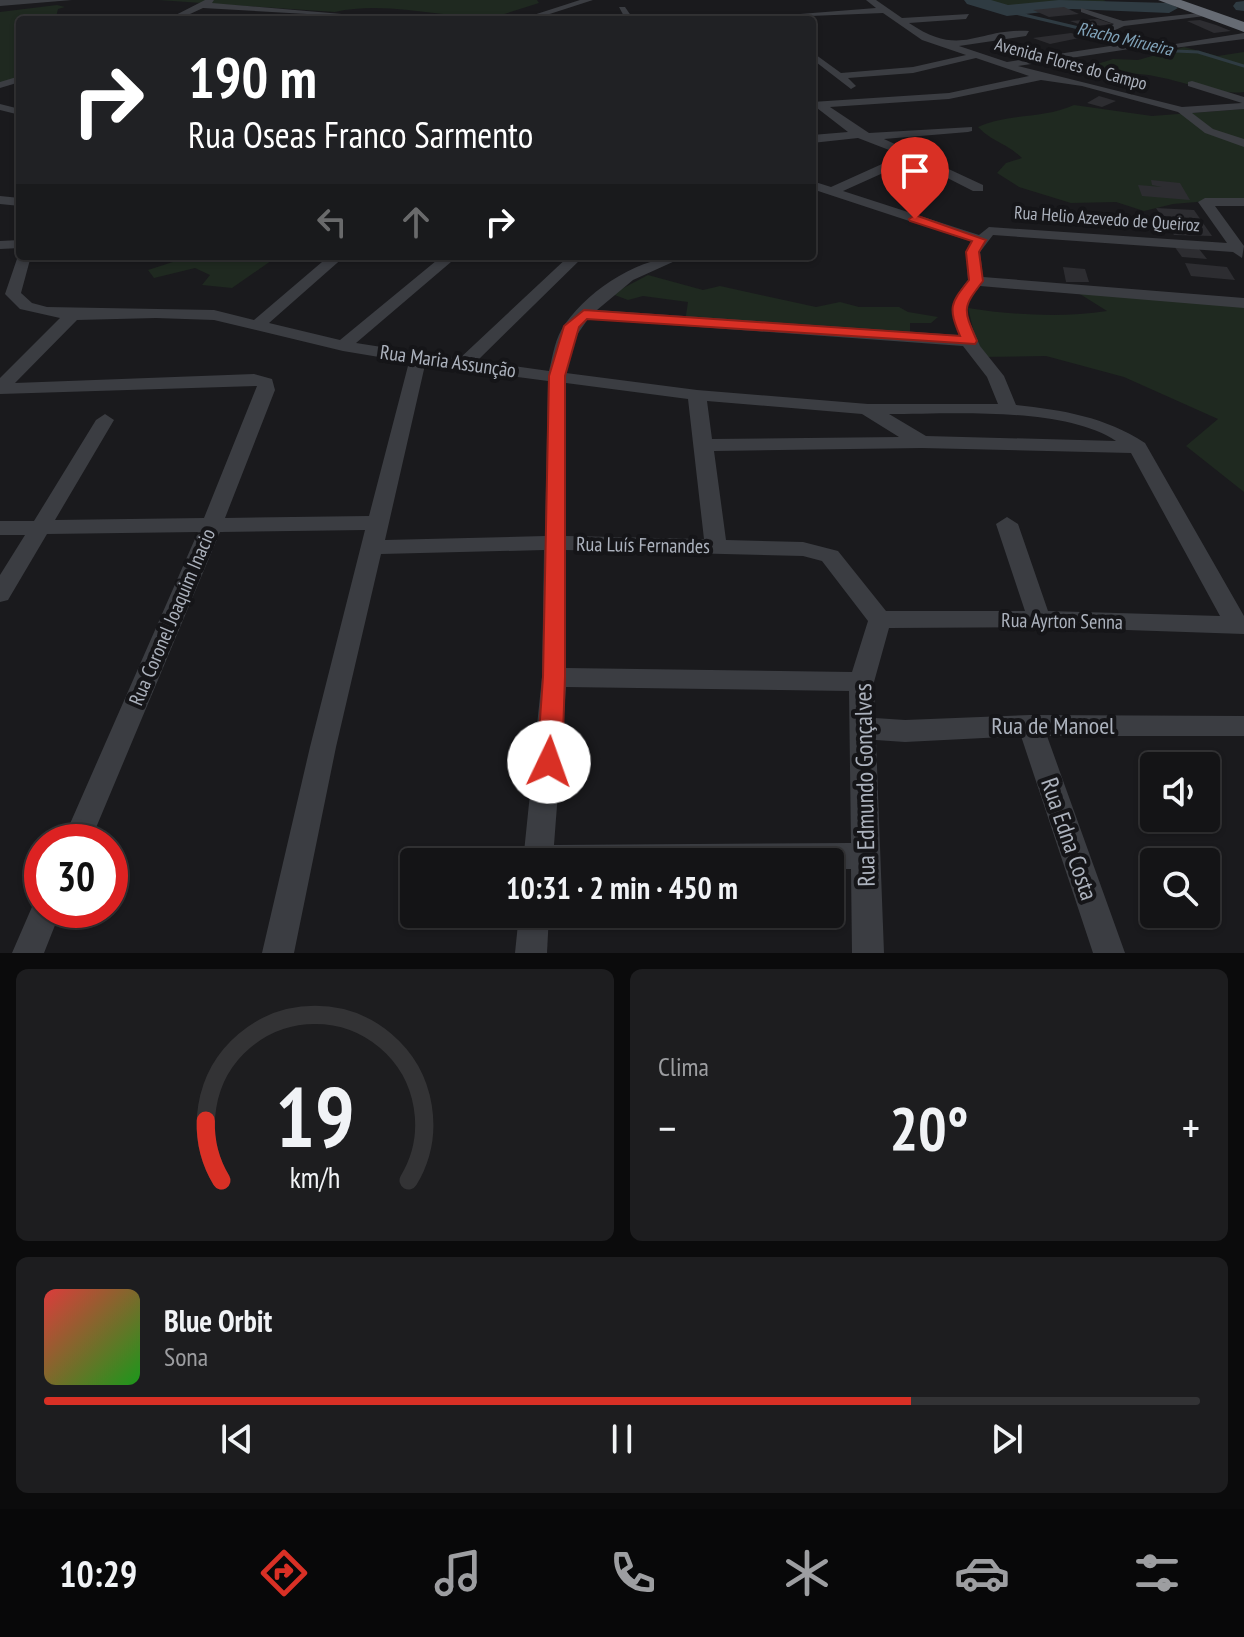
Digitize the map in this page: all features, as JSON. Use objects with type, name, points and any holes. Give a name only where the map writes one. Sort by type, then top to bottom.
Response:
[{"type":"highway","points":[[1166,0],[1209,8],[1244,10]]},
{"type":"highway","points":[[1209,8],[1244,26]]},
{"type":"street","points":[[0,3],[68,0]]},
{"type":"street","points":[[178,16],[211,0]]},
{"type":"street","points":[[535,16],[589,0]]},
{"type":"street","name":"Avenida Flores do Campo","points":[[872,1],[886,5],[901,21],[925,38],[1041,77],[1083,83],[1182,110]]},
{"type":"street","points":[[200,5],[353,16]]},
{"type":"street","points":[[773,16],[886,5]]},
{"type":"street","points":[[1109,30],[1122,24],[1209,8]]},
{"type":"street","points":[[622,9],[627,16]]},
{"type":"street","points":[[1084,10],[1122,24]]},
{"type":"street","points":[[901,21],[966,16]]},
{"type":"street","points":[[945,45],[1026,33]]},
{"type":"street","points":[[1174,45],[1244,36]]},
{"type":"street","points":[[1005,65],[1136,45],[1154,46]]},
{"type":"street","points":[[840,76],[913,70],[977,56]]},
{"type":"street","points":[[816,57],[869,101]]},
{"type":"street","points":[[816,105],[949,96],[1041,77]]},
{"type":"street","points":[[1192,84],[1244,103]]},
{"type":"street","points":[[1182,110],[1244,103]]},
{"type":"street","points":[[816,106],[863,135],[978,188]]},
{"type":"street","points":[[1182,110],[1209,131],[1244,143]]},
{"type":"street","points":[[816,139],[968,129]]},
{"type":"street","points":[[832,191],[910,156]]},
{"type":"street","points":[[816,186],[980,240],[973,252],[976,281],[960,300],[958,313],[969,341],[995,376],[1010,412]]},
{"type":"street","points":[[1241,252],[1205,202],[1244,202]]},
{"type":"street","name":"Rua Helio Azevedo de Queiroz","points":[[980,240],[989,231],[994,231],[1241,252]]},
{"type":"street","name":"Rua Maria Assunção","points":[[23,260],[13,294],[26,306],[73,315],[214,315],[343,346],[418,359],[697,395],[866,409],[922,442]]},
{"type":"street","points":[[259,324],[333,260]]},
{"type":"street","points":[[343,346],[446,260]]},
{"type":"street","points":[[464,364],[573,260]]},
{"type":"street","points":[[539,848],[554,677],[557,376],[564,342],[572,326],[611,288],[628,277],[669,260]]},
{"type":"street","points":[[976,281],[1244,303]]},
{"type":"street","points":[[584,314],[969,341]]},
{"type":"street","points":[[0,388],[73,315]]},
{"type":"street","points":[[278,953],[323,747],[418,359]]},
{"type":"street","name":"Rua Coronel Joaquim Inacio","points":[[0,388],[254,379],[266,383],[266,390],[212,525],[84,824]]},
{"type":"street","points":[[697,395],[716,546]]},
{"type":"street","points":[[866,409],[1052,413],[1086,420],[1124,435],[1138,447],[1188,541],[1240,625]]},
{"type":"street","points":[[0,594],[105,420]]},
{"type":"street","name":"Rua Maria Assunção","points":[[703,445],[922,442],[1138,447]]},
{"type":"street","points":[[0,528],[379,523]]},
{"type":"street","points":[[1007,524],[1039,619]]},
{"type":"street","name":"Rua Luís Fernandes","points":[[374,547],[556,543],[803,549],[830,556],[880,620]]},
{"type":"street","name":"Rua Ayrton Senna","points":[[880,620],[1039,619],[1240,625]]},
{"type":"street","name":"Rua Edmundo Gonçalves","points":[[868,953],[861,682],[880,620]]},
{"type":"street","points":[[554,677],[861,682]]},
{"type":"street","name":"Rua de Manoel","points":[[861,728],[917,731],[1030,725],[1242,730]]},
{"type":"street","name":"Rua Edna Costa","points":[[1030,725],[1109,953]]},
{"type":"street","points":[[844,856],[866,856]]},
{"type":"street","points":[[28,953],[38,928]]},
{"type":"street","points":[[531,953],[533,928]]},
{"type":"green space","points":[[158,0],[537,0],[539,3],[498,16],[443,16],[389,8],[335,12]]},
{"type":"green space","points":[[966,0],[1106,1],[1104,4],[1068,3],[994,11]]},
{"type":"green space","points":[[57,5],[65,7],[58,9],[56,16],[16,16],[16,78],[0,83],[0,12]]},
{"type":"green space","points":[[1184,47],[1218,56],[1244,52],[1244,92],[1218,91],[1151,76],[1091,75],[1076,71],[1097,68],[1094,65],[1113,59],[1138,60]]},
{"type":"green space","points":[[1074,105],[1152,116],[1244,109],[1244,198],[1173,204],[1144,211],[1116,202],[1071,203],[1019,187],[997,173],[1006,163],[1022,158],[978,127]]},
{"type":"green space","points":[[179,260],[272,260],[232,288],[202,285],[210,275],[195,268],[154,278],[148,270]]},
{"type":"green space","points":[[648,275],[703,290],[720,286],[816,307],[840,302],[859,307],[899,307],[908,312],[938,317],[931,323],[910,323],[910,334],[685,322],[688,302],[643,296],[628,300],[612,294]]},
{"type":"green space","points":[[1072,289],[1244,307],[1244,492],[1186,446],[1218,419],[1124,377],[1046,356],[980,357],[968,308],[1038,315],[1107,311]]},
{"type":"building","points":[[1064,7],[1079,14],[1049,17],[1033,10]]},
{"type":"building","points":[[1098,19],[1113,24],[1087,27],[1070,21]]},
{"type":"building","points":[[1200,20],[1231,31],[1214,33],[1187,21]]},
{"type":"building","points":[[1071,33],[1084,37],[1050,44],[1033,38]]},
{"type":"building","points":[[1099,96],[1116,101],[1102,107],[1087,103]]},
{"type":"building","points":[[1151,180],[1180,183],[1190,200],[1142,196],[1138,185],[1162,187],[1152,185]]},
{"type":"building","points":[[1156,208],[1194,210],[1212,236],[1174,235]]},
{"type":"building","points":[[1174,246],[1199,249],[1207,259],[1182,257]]},
{"type":"building","points":[[1185,263],[1227,267],[1235,280],[1191,276]]},
{"type":"building","points":[[1063,267],[1085,269],[1089,282],[1066,282]]},
{"type":"waterway","points":[[973,0],[1007,11],[1072,4],[1169,8]]},
{"type":"waterway","name":"Riacho Mirueira","points":[[1007,11],[1176,51],[1198,52],[1244,66]]},
{"type":"route","points":[[549,762],[554,677],[557,376],[564,342],[572,326],[584,314],[969,341],[958,313],[960,300],[976,281],[973,252],[980,240],[915,219]]}]
